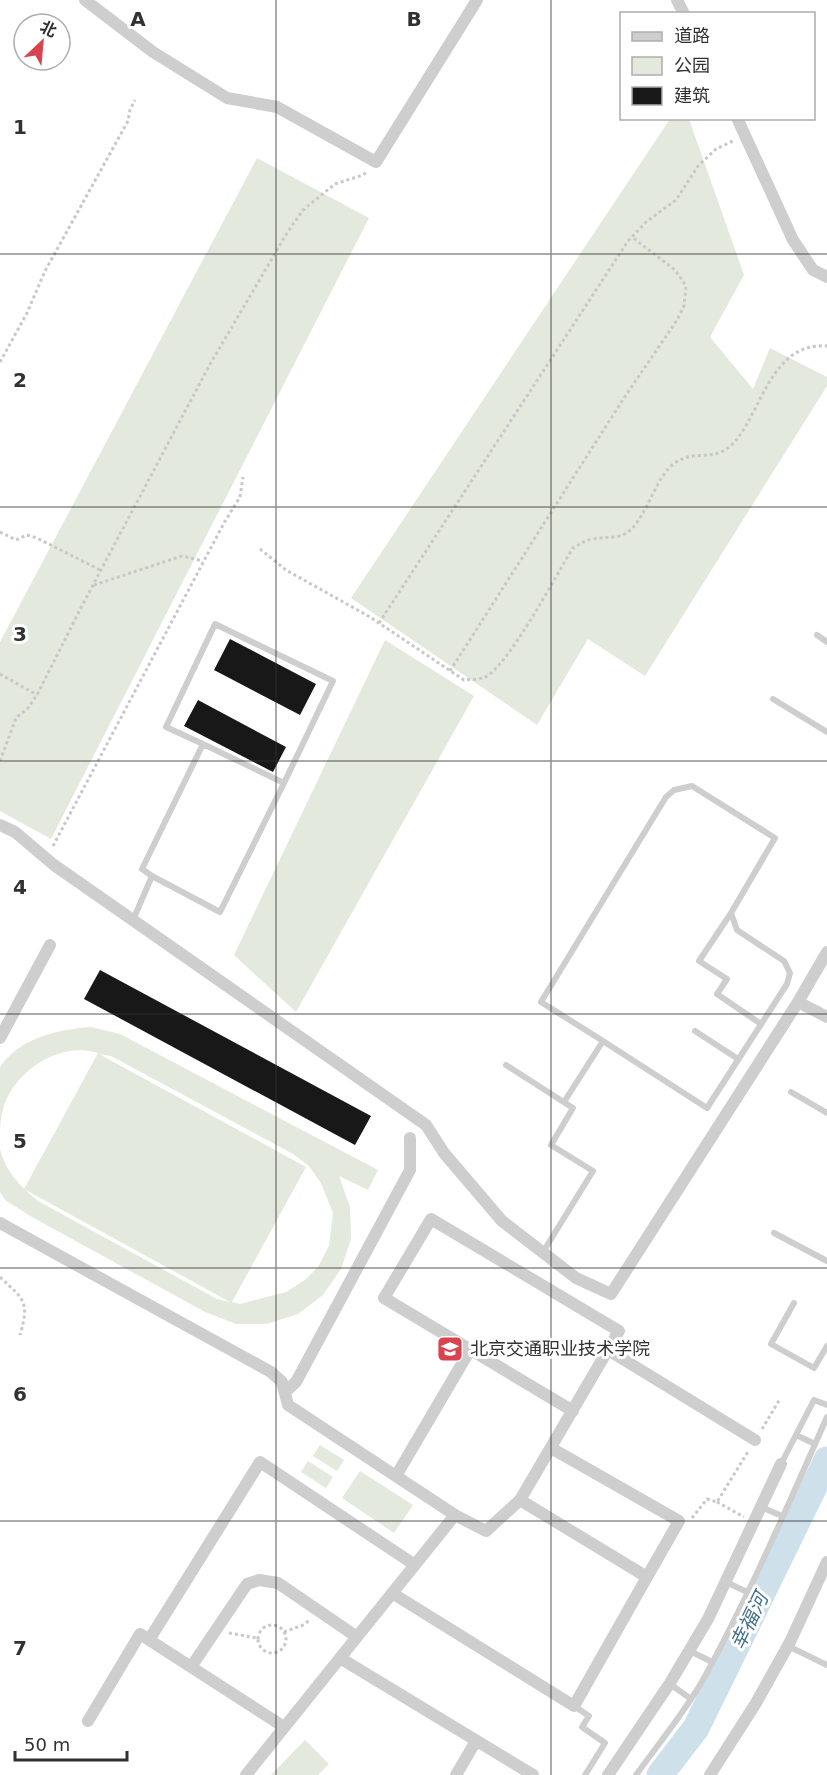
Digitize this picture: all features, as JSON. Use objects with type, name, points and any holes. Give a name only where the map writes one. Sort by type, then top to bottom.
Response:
[{"type":"street","points":[[85,0],[153,52],[227,98],[277,107],[376,162],[477,0]]},
{"type":"street","points":[[738,120],[793,240],[813,270],[827,278]]},
{"type":"street","points":[[0,825],[15,832],[47,859],[426,1125],[444,1153],[502,1221],[576,1278],[611,1294],[798,1002],[827,952]]},
{"type":"street","points":[[0,1038],[50,945]]},
{"type":"street","points":[[798,1002],[827,1017]]},
{"type":"street","points":[[285,1392],[296,1382],[410,1170],[410,1138]]},
{"type":"street","points":[[0,1223],[272,1372],[282,1382],[288,1405],[455,1515],[486,1531],[520,1500],[573,1411],[619,1331],[431,1219],[384,1298],[573,1411]]},
{"type":"street","points":[[396,1476],[470,1350]]},
{"type":"street","points":[[608,1350],[755,1440]]},
{"type":"street","points":[[392,1593],[574,1706],[679,1521],[551,1448]]},
{"type":"street","points":[[149,1640],[260,1462],[415,1565]]},
{"type":"street","points":[[608,1775],[670,1683],[708,1619],[781,1464]]},
{"type":"street","points":[[520,1500],[647,1577]]},
{"type":"street","points":[[246,1775],[455,1515]]},
{"type":"street","points":[[710,1775],[756,1703],[788,1646],[827,1562]]},
{"type":"street","points":[[191,1667],[247,1584],[259,1580],[278,1583],[357,1637]]},
{"type":"street","points":[[88,1721],[140,1634],[284,1727]]},
{"type":"street","points":[[340,1658],[533,1775]]},
{"type":"street","points":[[456,1775],[476,1741]]},
{"type":"lane","points":[[202,744],[142,868],[152,876],[220,912],[285,783],[333,681],[215,624],[166,727],[285,783]]},
{"type":"lane","points":[[817,635],[827,642]]},
{"type":"lane","points":[[773,699],[827,732]]},
{"type":"lane","points":[[731,913],[737,930],[784,961],[790,973],[787,984],[707,1108],[541,1002],[666,797],[674,790],[692,786],[775,838],[731,913],[699,961],[727,979],[717,994],[761,1024]]},
{"type":"lane","points":[[133,920],[152,876]]},
{"type":"lane","points":[[695,1031],[738,1059]]},
{"type":"lane","points":[[564,1102],[603,1041]]},
{"type":"lane","points":[[506,1065],[573,1108],[551,1145],[593,1171],[543,1252]]},
{"type":"lane","points":[[791,1092],[827,1113]]},
{"type":"lane","points":[[774,1233],[827,1261]]},
{"type":"lane","points":[[794,1303],[771,1344],[814,1368],[827,1346]]},
{"type":"lane","points":[[781,1464],[814,1400],[827,1405]]},
{"type":"lane","points":[[636,1775],[691,1699],[712,1662],[747,1592],[827,1418]]},
{"type":"lane","points":[[796,1435],[815,1444]]},
{"type":"lane","points":[[761,1507],[782,1516]]},
{"type":"lane","points":[[726,1581],[747,1592]]},
{"type":"lane","points":[[788,1646],[827,1665]]},
{"type":"lane","points":[[689,1650],[712,1662]]},
{"type":"lane","points":[[670,1683],[691,1699]]},
{"type":"lane","points":[[574,1706],[589,1716],[582,1727],[605,1743],[585,1775]]},
{"type":"path","points":[[0,362],[27,313],[45,271],[128,121],[135,100]]},
{"type":"path","points":[[379,623],[632,237],[646,222],[676,200],[698,166],[716,149],[744,135]]},
{"type":"path","points":[[0,761],[16,718],[28,708],[37,694],[209,366],[287,233],[303,210],[335,184],[363,175],[376,162]]},
{"type":"path","points":[[450,671],[684,306],[686,286],[675,270],[632,237]]},
{"type":"path","points":[[261,549],[286,570],[379,623],[464,680],[483,678],[495,670],[516,641],[573,548],[584,541],[596,538],[608,539],[629,531],[671,466],[689,456],[704,457],[721,453],[729,448],[739,437],[776,370],[799,351],[815,345],[827,346]]},
{"type":"path","points":[[47,859],[203,561],[240,497],[243,477]]},
{"type":"path","points":[[0,532],[16,540],[27,535],[38,538],[100,570]]},
{"type":"path","points":[[92,586],[182,556],[203,561]]},
{"type":"path","points":[[0,674],[37,694]]},
{"type":"path","points":[[0,1277],[21,1296],[26,1309],[20,1335]]},
{"type":"path","points":[[717,1502],[780,1400]]},
{"type":"path","points":[[679,1521],[691,1518],[707,1499],[717,1502],[753,1523]]},
{"type":"path","points":[[284,1632],[303,1625],[321,1612]]},
{"type":"path","points":[[269,1625],[278,1626],[284,1632],[286,1643],[276,1653],[266,1652],[262,1650],[257,1638],[261,1629],[269,1625]]},
{"type":"path","points":[[217,1629],[257,1638]]},
{"type":"green space","points":[[669,120],[689,120],[744,275],[710,337],[753,389],[770,348],[827,377],[827,386],[645,676],[588,639],[537,725],[351,598]]},
{"type":"green space","points":[[257,158],[369,218],[51,839],[0,811],[0,642]]},
{"type":"green space","points":[[385,640],[474,696],[296,1012],[234,955]]},
{"type":"green space","points":[[91,1027],[120,1034],[378,1170],[368,1190],[339,1176],[350,1207],[351,1239],[341,1269],[323,1295],[298,1314],[267,1324],[236,1324],[205,1312],[5,1200],[0,1192],[0,1148],[5,1164],[24,1189],[98,1053],[83,1050],[68,1051],[40,1062],[28,1071],[9,1095],[2,1111],[0,1128],[0,1067],[18,1049],[29,1042],[65,1030]],"holes":[[[99,1054],[111,1056],[293,1154],[309,1166],[321,1183],[333,1213],[329,1246],[318,1267],[305,1280],[286,1292],[240,1304],[232,1302],[306,1167]],[[25,1190],[230,1302],[217,1299],[38,1201]]]},
{"type":"green space","points":[[320,1445],[344,1460],[337,1471],[313,1456]]},
{"type":"green space","points":[[308,1461],[333,1477],[326,1488],[301,1472]]},
{"type":"green space","points":[[360,1471],[413,1505],[394,1533],[342,1498]]},
{"type":"green space","points":[[305,1740],[329,1764],[318,1775],[271,1775]]},
{"type":"building","points":[[230,639],[316,684],[300,715],[214,670]]},
{"type":"building","points":[[198,700],[286,747],[273,772],[184,726]]},
{"type":"building","points":[[100,970],[371,1116],[355,1145],[84,999]]},
{"type":"waterway","name":"幸福河","points":[[660,1775],[696,1728],[827,1460]]},
{"type":"place","name":"北京交通职业技术学院","points":[[450,1349]]}]
